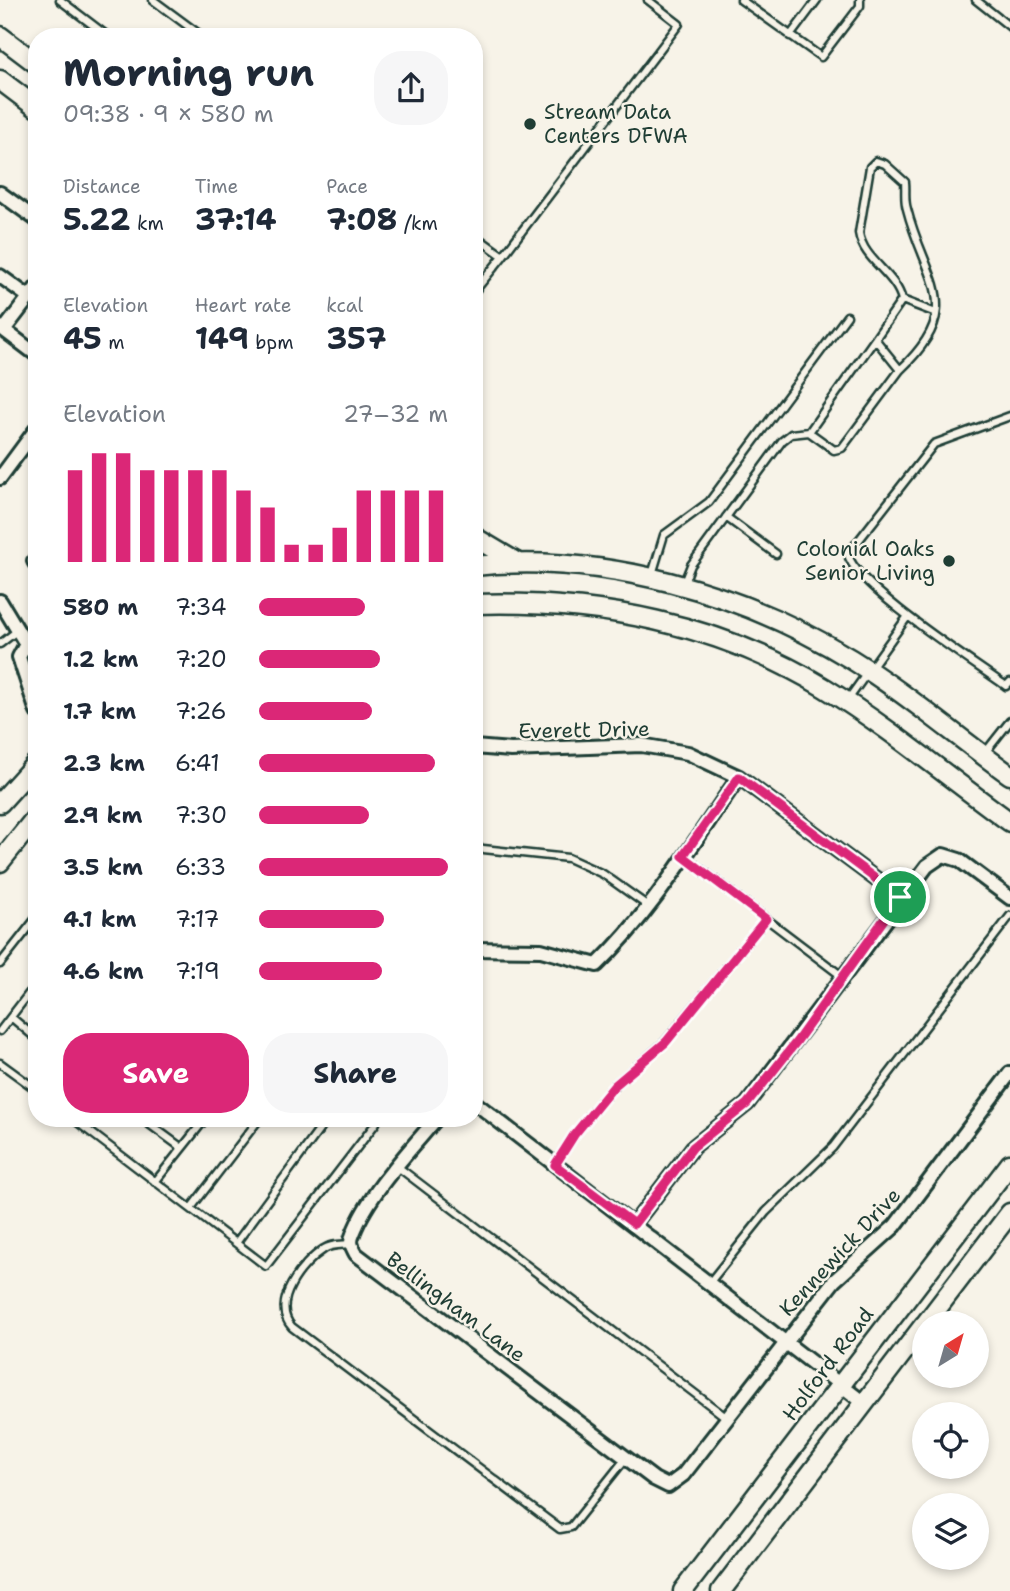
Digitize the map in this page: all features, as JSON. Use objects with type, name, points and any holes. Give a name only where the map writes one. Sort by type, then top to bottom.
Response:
[{"type":"main road","points":[[0,36],[28,57]]},
{"type":"main road","points":[[0,80],[28,101]]},
{"type":"main road","points":[[483,544],[516,562]]},
{"type":"main road","points":[[483,565],[516,562],[584,566],[651,579],[682,587],[790,626],[869,672],[1010,775]]},
{"type":"main road","points":[[483,604],[590,608],[660,621],[760,655],[846,702],[1010,822]]},
{"type":"main road","points":[[0,803],[28,772]]},
{"type":"main road","points":[[0,862],[28,827]]},
{"type":"main road","name":"Holford Road","points":[[683,1591],[1010,1164]]},
{"type":"main road","points":[[935,1311],[1010,1213]]},
{"type":"main road","points":[[721,1591],[912,1341]]},
{"type":"street","points":[[0,193],[28,213]]},
{"type":"street","points":[[0,276],[28,290]]},
{"type":"street","points":[[28,298],[2,329],[28,348]]},
{"type":"street","points":[[0,478],[28,440]]},
{"type":"street","points":[[0,601],[26,644],[19,657],[28,680]]},
{"type":"street","name":"Everett Drive","points":[[483,748],[511,750],[641,745],[688,753],[739,777],[900,897]]},
{"type":"street","points":[[483,949],[541,950],[597,965],[619,944],[648,906],[739,777]]},
{"type":"street","points":[[634,1224],[693,1147],[747,1104],[900,897],[927,866],[943,855],[959,860],[1010,898]]},
{"type":"street","name":"Kennewick Drive","points":[[668,1486],[683,1475],[834,1281],[895,1226],[1010,1073]]},
{"type":"street","points":[[483,1109],[864,1403]]},
{"type":"street","points":[[351,1244],[352,1234],[398,1167],[430,1127]]},
{"type":"street","name":"Bellingham Lane","points":[[351,1244],[363,1262],[626,1458],[668,1486]]},
{"type":"lane","points":[[60,0],[96,28]]},
{"type":"lane","points":[[153,0],[191,28]]},
{"type":"lane","points":[[483,281],[679,24],[648,0]]},
{"type":"lane","points":[[741,0],[821,57],[860,6],[860,0]]},
{"type":"lane","points":[[790,36],[817,0]]},
{"type":"lane","points":[[976,0],[1010,27]]},
{"type":"lane","points":[[682,587],[691,565],[782,440],[791,434],[809,432],[834,450],[842,448],[900,370],[928,341],[935,325],[936,313],[933,276],[906,208],[905,182],[885,164],[876,161],[870,167],[859,233],[861,243],[898,289],[902,300],[936,313]]},
{"type":"lane","points":[[483,242],[503,256]]},
{"type":"lane","points":[[809,432],[902,300]]},
{"type":"lane","points":[[651,579],[664,535],[709,502],[847,316]]},
{"type":"lane","points":[[875,339],[900,370]]},
{"type":"lane","points":[[1010,416],[934,444],[848,554],[850,563],[863,578],[908,616],[1006,686],[1010,682]]},
{"type":"lane","points":[[726,517],[776,554]]},
{"type":"lane","points":[[846,702],[908,616]]},
{"type":"lane","points":[[0,644],[19,629]]},
{"type":"lane","points":[[983,755],[1010,721]]},
{"type":"lane","points":[[483,849],[568,858],[603,874],[648,906]]},
{"type":"lane","points":[[683,856],[843,977]]},
{"type":"lane","points":[[709,1282],[766,1212],[833,1147],[1010,916]]},
{"type":"lane","points":[[555,1165],[574,1135],[614,1086],[666,1042],[766,919]]},
{"type":"lane","points":[[0,964],[28,932]]},
{"type":"lane","points":[[0,1031],[28,995]]},
{"type":"lane","points":[[11,1017],[28,1031]]},
{"type":"lane","points":[[0,1063],[28,1083]]},
{"type":"lane","points":[[84,1127],[266,1266],[373,1127]]},
{"type":"lane","points":[[153,1127],[182,1148]]},
{"type":"lane","points":[[155,1182],[199,1127]]},
{"type":"lane","points":[[191,1209],[253,1127]]},
{"type":"lane","points":[[236,1243],[321,1127]]},
{"type":"lane","points":[[398,1167],[727,1418]]},
{"type":"lane","points":[[351,1244],[323,1249],[290,1287],[284,1309],[286,1320],[292,1327],[560,1529],[571,1527],[626,1458]]},
{"type":"place","name":"Stream Data Centers DFWA","points":[[530,124]]},
{"type":"place","name":"Colonial Oaks Senior Living","points":[[949,561]]},
{"type":"route","points":[[739,777],[900,897],[797,1041],[747,1104],[693,1147],[634,1224],[555,1165],[574,1135],[614,1086],[666,1042],[766,919],[683,856],[739,777]]}]
